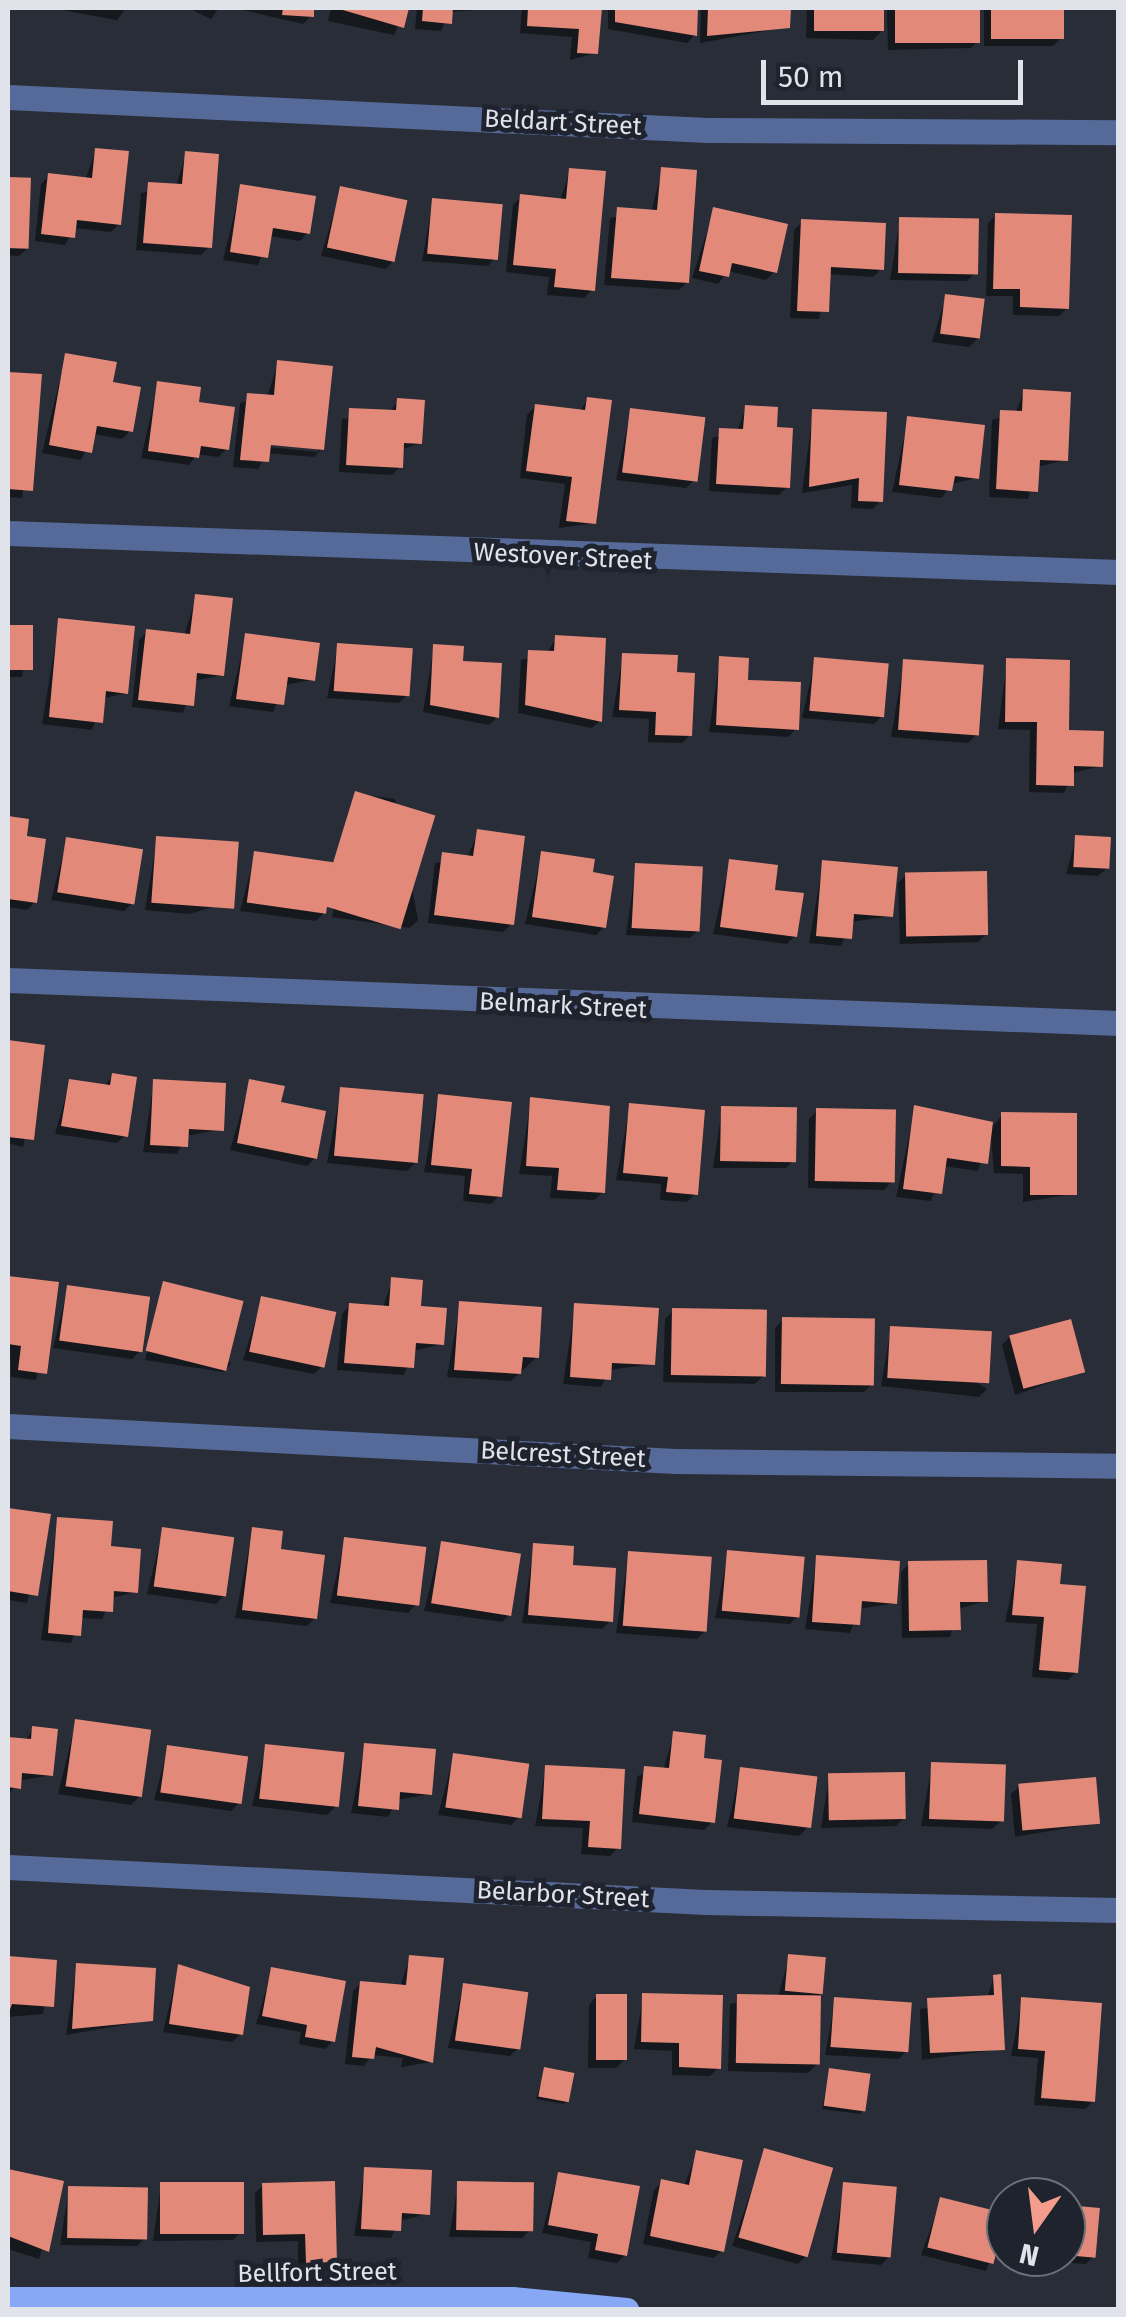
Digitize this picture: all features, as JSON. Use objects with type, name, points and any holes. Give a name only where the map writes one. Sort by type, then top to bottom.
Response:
[{"type":"main road","name":"Bellfort Street","points":[[8,2298],[512,2299],[626,2310]]},
{"type":"street","name":"Beldart Street","points":[[8,96],[707,130],[1118,132]]},
{"type":"street","name":"Westover Street","points":[[8,534],[1118,572]]},
{"type":"street","name":"Belmark Street","points":[[8,980],[1118,1023]]},
{"type":"street","name":"Belcrest Street","points":[[8,1426],[674,1461],[1118,1466]]},
{"type":"street","name":"Belarbor Street","points":[[8,1867],[686,1901],[1118,1910]]},
{"type":"building","points":[[283,8],[314,8],[314,17],[282,15]]},
{"type":"building","points":[[336,8],[409,8],[404,28]]},
{"type":"building","points":[[423,8],[453,8],[452,24],[422,21]]},
{"type":"building","points":[[528,8],[602,8],[598,54],[577,53],[579,29],[527,26]]},
{"type":"building","points":[[615,8],[698,8],[697,36],[615,22]]},
{"type":"building","points":[[708,8],[791,8],[790,28],[707,36]]},
{"type":"building","points":[[814,8],[884,8],[884,31],[814,31]]},
{"type":"building","points":[[895,8],[980,8],[980,43],[895,43]]},
{"type":"building","points":[[991,8],[1064,8],[1064,39],[991,39]]},
{"type":"building","points":[[95,148],[129,151],[121,225],[77,220],[75,238],[41,234],[48,173],[92,178]]},
{"type":"building","points":[[185,151],[219,154],[212,248],[143,243],[148,182],[182,184]]},
{"type":"building","points":[[661,167],[697,170],[689,283],[611,278],[617,207],[657,210]]},
{"type":"building","points":[[569,168],[606,171],[595,291],[554,287],[556,269],[513,265],[520,194],[566,199]]},
{"type":"building","points":[[8,177],[31,178],[29,249],[8,248]]},
{"type":"building","points":[[240,184],[316,196],[310,234],[273,228],[268,258],[230,252]]},
{"type":"building","points":[[340,186],[407,200],[394,262],[327,248]]},
{"type":"building","points":[[432,198],[503,204],[498,260],[427,254]]},
{"type":"building","points":[[713,207],[788,224],[777,273],[732,263],[729,277],[699,271]]},
{"type":"building","points":[[995,213],[1072,215],[1069,309],[1020,307],[1020,289],[993,289]]},
{"type":"building","points":[[899,217],[979,218],[978,274],[898,273]]},
{"type":"building","points":[[801,219],[886,223],[884,270],[831,267],[829,312],[797,311]]},
{"type":"building","points":[[945,294],[985,299],[980,339],[940,334]]},
{"type":"building","points":[[65,353],[117,362],[113,382],[141,387],[133,432],[97,426],[92,453],[49,445]]},
{"type":"building","points":[[277,360],[333,366],[324,450],[271,445],[269,462],[240,460],[247,393],[274,395]]},
{"type":"building","points":[[8,372],[42,374],[33,491],[8,489]]},
{"type":"building","points":[[157,381],[201,387],[199,402],[235,407],[229,450],[201,446],[199,458],[148,451]]},
{"type":"building","points":[[1023,389],[1071,392],[1068,461],[1040,460],[1038,492],[996,489],[1000,410],[1022,411]]},
{"type":"building","points":[[587,397],[612,400],[596,524],[566,521],[572,477],[526,471],[535,404],[585,410]]},
{"type":"building","points":[[397,398],[425,400],[422,444],[404,443],[403,468],[346,465],[349,408],[396,410]]},
{"type":"building","points":[[745,405],[778,407],[777,427],[793,428],[790,488],[716,484],[719,428],[743,429]]},
{"type":"building","points":[[630,408],[705,417],[698,482],[622,473]]},
{"type":"building","points":[[812,409],[887,412],[883,502],[858,501],[859,478],[809,487]]},
{"type":"building","points":[[907,416],[985,425],[979,479],[955,476],[952,491],[899,485]]},
{"type":"building","points":[[195,594],[233,598],[224,676],[197,673],[194,706],[138,700],[146,629],[190,634]]},
{"type":"building","points":[[58,618],[135,626],[128,694],[106,691],[103,723],[49,717]]},
{"type":"building","points":[[8,625],[33,625],[33,670],[8,670]]},
{"type":"building","points":[[245,633],[320,643],[315,681],[288,677],[284,705],[236,699]]},
{"type":"building","points":[[555,635],[606,638],[602,722],[525,705],[528,650],[554,651]]},
{"type":"building","points":[[337,643],[413,648],[409,696],[334,691]]},
{"type":"building","points":[[433,644],[464,646],[463,661],[502,663],[499,718],[430,705]]},
{"type":"building","points":[[622,653],[678,655],[677,672],[695,673],[692,736],[655,735],[656,712],[619,710]]},
{"type":"building","points":[[719,656],[749,658],[748,680],[801,682],[799,730],[716,725]]},
{"type":"building","points":[[814,657],[889,664],[884,717],[809,711]]},
{"type":"building","points":[[1006,658],[1070,660],[1069,730],[1104,731],[1103,767],[1074,766],[1074,786],[1036,785],[1037,722],[1005,722]]},
{"type":"building","points":[[903,659],[984,665],[979,735],[898,730]]},
{"type":"building","points":[[355,791],[435,816],[401,929],[320,905]]},
{"type":"building","points":[[8,816],[29,819],[27,836],[46,839],[37,903],[8,899]]},
{"type":"building","points":[[477,829],[525,836],[514,925],[434,915],[442,852],[473,856]]},
{"type":"building","points":[[1075,835],[1111,837],[1109,869],[1073,867]]},
{"type":"building","points":[[156,836],[239,842],[234,909],[151,903]]},
{"type":"building","points":[[66,837],[143,849],[134,905],[57,892]]},
{"type":"building","points":[[254,851],[333,862],[326,914],[247,902]]},
{"type":"building","points":[[541,851],[595,859],[593,872],[614,876],[606,928],[532,917]]},
{"type":"building","points":[[729,859],[778,865],[775,890],[804,893],[797,937],[720,927]]},
{"type":"building","points":[[822,860],[898,867],[893,917],[854,914],[852,939],[816,936]]},
{"type":"building","points":[[635,863],[703,867],[700,931],[632,928]]},
{"type":"building","points":[[987,871],[988,935],[906,936],[905,872]]},
{"type":"building","points":[[8,1040],[45,1045],[34,1140],[8,1137]]},
{"type":"building","points":[[112,1073],[137,1077],[128,1137],[61,1126],[69,1079],[110,1085]]},
{"type":"building","points":[[153,1079],[226,1083],[224,1131],[189,1129],[188,1147],[150,1145]]},
{"type":"building","points":[[249,1079],[285,1086],[281,1102],[326,1111],[317,1159],[237,1143]]},
{"type":"building","points":[[340,1087],[424,1094],[418,1163],[334,1156]]},
{"type":"building","points":[[438,1094],[512,1102],[502,1197],[469,1194],[472,1169],[431,1165]]},
{"type":"building","points":[[530,1097],[610,1106],[605,1193],[557,1190],[559,1168],[526,1166]]},
{"type":"building","points":[[629,1103],[705,1110],[698,1195],[666,1192],[668,1177],[623,1173]]},
{"type":"building","points":[[914,1105],[993,1122],[988,1164],[947,1158],[942,1194],[903,1189]]},
{"type":"building","points":[[721,1106],[797,1107],[796,1162],[720,1161]]},
{"type":"building","points":[[816,1108],[896,1109],[895,1182],[815,1181]]},
{"type":"building","points":[[1001,1112],[1077,1113],[1077,1195],[1030,1195],[1030,1167],[1001,1166]]},
{"type":"building","points":[[8,1276],[59,1282],[47,1374],[18,1370],[21,1346],[8,1344]]},
{"type":"building","points":[[391,1277],[423,1280],[421,1306],[447,1308],[444,1345],[416,1343],[414,1368],[344,1363],[349,1303],[389,1306]]},
{"type":"building","points":[[163,1281],[244,1301],[226,1371],[146,1351]]},
{"type":"building","points":[[67,1285],[150,1297],[142,1352],[59,1340]]},
{"type":"building","points":[[261,1296],[336,1312],[324,1368],[249,1352]]},
{"type":"building","points":[[459,1301],[542,1307],[539,1358],[523,1357],[521,1374],[454,1370]]},
{"type":"building","points":[[574,1303],[659,1308],[655,1365],[612,1363],[611,1380],[570,1377]]},
{"type":"building","points":[[672,1308],[767,1310],[766,1377],[671,1375]]},
{"type":"building","points":[[782,1317],[875,1319],[874,1386],[781,1384]]},
{"type":"building","points":[[1071,1319],[1085,1372],[1023,1389],[1009,1336]]},
{"type":"building","points":[[890,1326],[992,1331],[989,1383],[887,1378]]},
{"type":"building","points":[[8,1508],[51,1514],[38,1596],[8,1591]]},
{"type":"building","points":[[57,1517],[113,1521],[111,1546],[141,1549],[138,1593],[114,1591],[113,1612],[83,1610],[81,1636],[48,1633]]},
{"type":"building","points":[[162,1527],[234,1537],[226,1597],[154,1586]]},
{"type":"building","points":[[252,1527],[283,1531],[281,1549],[325,1555],[317,1619],[242,1610]]},
{"type":"building","points":[[344,1537],[426,1547],[419,1606],[337,1596]]},
{"type":"building","points":[[441,1541],[521,1554],[511,1616],[431,1603]]},
{"type":"building","points":[[533,1543],[574,1546],[573,1565],[616,1568],[613,1622],[528,1615]]},
{"type":"building","points":[[727,1550],[805,1557],[799,1618],[722,1611]]},
{"type":"building","points":[[628,1551],[712,1557],[707,1632],[623,1626]]},
{"type":"building","points":[[816,1555],[900,1561],[897,1604],[862,1601],[860,1625],[812,1622]]},
{"type":"building","points":[[987,1560],[988,1602],[960,1602],[961,1630],[909,1631],[908,1561]]},
{"type":"building","points":[[1017,1560],[1062,1564],[1060,1584],[1086,1586],[1078,1673],[1039,1670],[1044,1617],[1012,1615]]},
{"type":"building","points":[[75,1719],[151,1730],[142,1797],[66,1786]]},
{"type":"building","points":[[32,1726],[58,1729],[53,1776],[22,1773],[21,1789],[8,1787],[8,1737],[31,1739]]},
{"type":"building","points":[[673,1731],[706,1735],[704,1758],[722,1760],[715,1823],[639,1814],[644,1766],[669,1768]]},
{"type":"building","points":[[364,1743],[436,1749],[432,1795],[400,1792],[399,1810],[358,1806]]},
{"type":"building","points":[[265,1744],[345,1752],[339,1807],[259,1799]]},
{"type":"building","points":[[167,1745],[248,1756],[242,1804],[160,1793]]},
{"type":"building","points":[[453,1753],[529,1764],[522,1818],[445,1807]]},
{"type":"building","points":[[931,1762],[1006,1765],[1004,1822],[929,1819]]},
{"type":"building","points":[[545,1765],[625,1769],[621,1849],[588,1847],[590,1821],[542,1819]]},
{"type":"building","points":[[740,1767],[817,1777],[811,1828],[734,1819]]},
{"type":"building","points":[[905,1772],[906,1819],[829,1820],[828,1773]]},
{"type":"building","points":[[1096,1777],[1100,1824],[1022,1831],[1018,1784]]},
{"type":"building","points":[[788,1954],[826,1957],[823,1994],[785,1991]]},
{"type":"building","points":[[409,1955],[444,1958],[433,2063],[376,2047],[374,2059],[352,2057],[360,1981],[406,1985]]},
{"type":"building","points":[[8,1956],[57,1960],[54,2007],[12,2004],[8,2015]]},
{"type":"building","points":[[76,1963],[156,1968],[153,2021],[72,2029]]},
{"type":"building","points":[[178,1964],[250,1987],[243,2035],[169,2024]]},
{"type":"building","points":[[271,1967],[346,1981],[335,2042],[305,2037],[307,2025],[262,2016]]},
{"type":"building","points":[[1001,1974],[1005,2050],[930,2053],[927,1998],[994,1995],[993,1975]]},
{"type":"building","points":[[463,1983],[528,1992],[520,2050],[455,2040]]},
{"type":"building","points":[[642,1993],[723,1995],[721,2069],[679,2067],[679,2043],[641,2042]]},
{"type":"building","points":[[596,1994],[627,1994],[627,2060],[596,2060]]},
{"type":"building","points":[[737,1994],[821,1995],[820,2064],[736,2063]]},
{"type":"building","points":[[834,1997],[912,2002],[908,2052],[831,2047]]},
{"type":"building","points":[[1021,1997],[1102,2003],[1095,2102],[1041,2098],[1045,2051],[1018,2049]]},
{"type":"building","points":[[544,2067],[574,2073],[569,2102],[538,2096]]},
{"type":"building","points":[[829,2068],[871,2074],[865,2111],[824,2106]]},
{"type":"building","points":[[764,2148],[833,2168],[808,2257],[738,2237]]},
{"type":"building","points":[[696,2150],[743,2160],[724,2252],[650,2236],[661,2179],[689,2185]]},
{"type":"building","points":[[364,2167],[432,2170],[430,2215],[402,2213],[401,2231],[361,2229]]},
{"type":"building","points":[[8,2169],[64,2181],[49,2252],[8,2236]]},
{"type":"building","points":[[558,2172],[640,2186],[627,2256],[595,2250],[598,2234],[548,2225]]},
{"type":"building","points":[[335,2181],[337,2263],[306,2263],[305,2234],[263,2235],[262,2183]]},
{"type":"building","points":[[457,2181],[534,2182],[533,2231],[456,2230]]},
{"type":"building","points":[[160,2182],[244,2182],[244,2234],[160,2234]]},
{"type":"building","points":[[843,2182],[897,2187],[891,2257],[837,2253]]},
{"type":"building","points":[[68,2186],[148,2187],[147,2239],[67,2238]]},
{"type":"building","points":[[940,2197],[986,2208],[986,2262],[927,2247]]},
{"type":"building","points":[[1086,2207],[1100,2208],[1096,2258],[1086,2257]]}]
